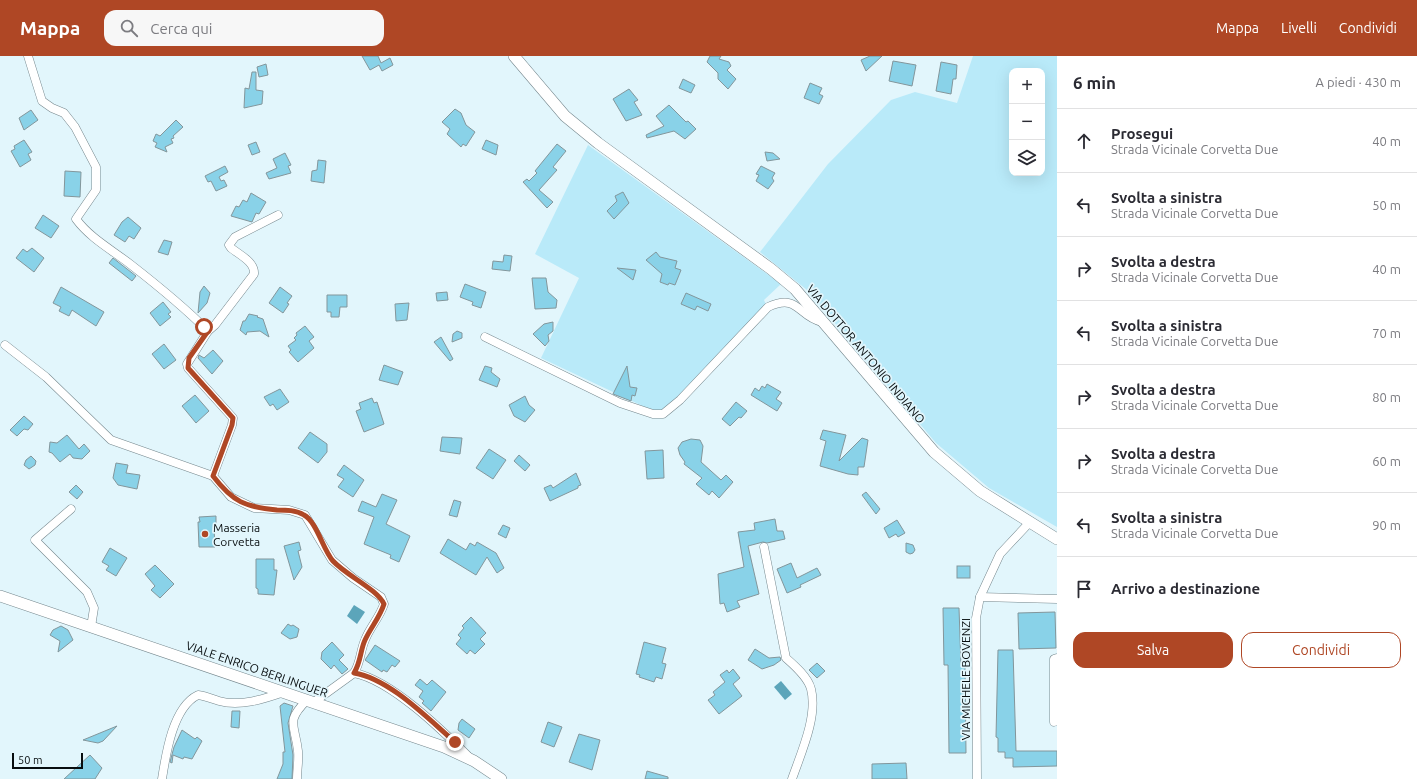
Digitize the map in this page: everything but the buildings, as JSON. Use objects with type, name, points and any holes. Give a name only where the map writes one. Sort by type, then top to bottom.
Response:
[{"type":"main road","name":"VIA DOTTOR ANTONIO INDIANO","points":[[514,56],[566,116],[598,143],[772,269],[795,289],[825,322],[895,408],[934,452],[980,491],[1029,523],[1057,539]]},
{"type":"main road","name":"VIALE ENRICO BERLINGUER","points":[[0,596],[438,744],[474,761],[501,779]]},
{"type":"street","points":[[28,56],[42,101],[52,108],[64,113],[75,127],[96,167],[96,190],[76,219],[81,226],[102,244],[131,265],[208,331]]},
{"type":"street","points":[[213,476],[232,425],[233,418],[188,368],[187,364],[208,331],[216,325],[254,274],[255,270],[252,264],[231,248],[229,245],[231,241],[235,237],[278,215]]},
{"type":"street","points":[[485,337],[620,403],[653,414],[663,414],[680,400],[768,307],[781,301],[794,304],[815,320],[825,322]]},
{"type":"street","points":[[5,345],[46,377],[111,440],[213,476],[231,496],[254,508],[289,510],[305,515],[311,522],[332,560],[353,578],[381,596],[384,604],[381,613],[364,641],[359,665],[354,673],[296,711],[293,717],[292,724],[298,751],[297,779]]},
{"type":"street","points":[[71,509],[35,540],[88,592],[94,608],[91,627]]},
{"type":"street","name":"VIA MICHELE BOVENZI","points":[[977,779],[976,618],[980,597],[1000,554],[1029,523]]},
{"type":"street","points":[[764,547],[786,658],[797,667],[811,687],[812,707],[808,729],[792,779]]},
{"type":"street","points":[[980,597],[1057,600]]},
{"type":"street","points":[[1054,722],[1054,659],[1057,658]]},
{"type":"street","points":[[354,673],[365,675],[409,702],[474,761]]},
{"type":"street","points":[[162,779],[165,757],[175,724],[192,698],[198,695],[233,703],[259,700],[284,692]]},
{"type":"shaded area","points":[[973,56],[1057,56],[1057,527],[989,488],[936,443],[807,290],[760,252],[828,164],[891,100],[915,92],[957,103]]},
{"type":"shaded area","points":[[588,145],[781,284],[764,300],[766,305],[666,412],[649,409],[541,358],[579,278],[535,254]]},
{"type":"shaded area","points":[[354,605],[365,612],[357,624],[347,616]]},
{"type":"shaded area","points":[[781,681],[792,694],[785,700],[774,687]]},
{"type":"place","name":"Masseria Corvetta","points":[[205,534]]},
{"type":"route","points":[[204,327],[208,331],[189,358],[187,364],[188,368],[233,418],[232,425],[213,476],[231,496],[254,508],[289,510],[305,515],[311,522],[332,560],[353,578],[381,596],[384,604],[381,613],[364,641],[359,665],[354,673],[365,675],[409,702],[455,742]]}]
